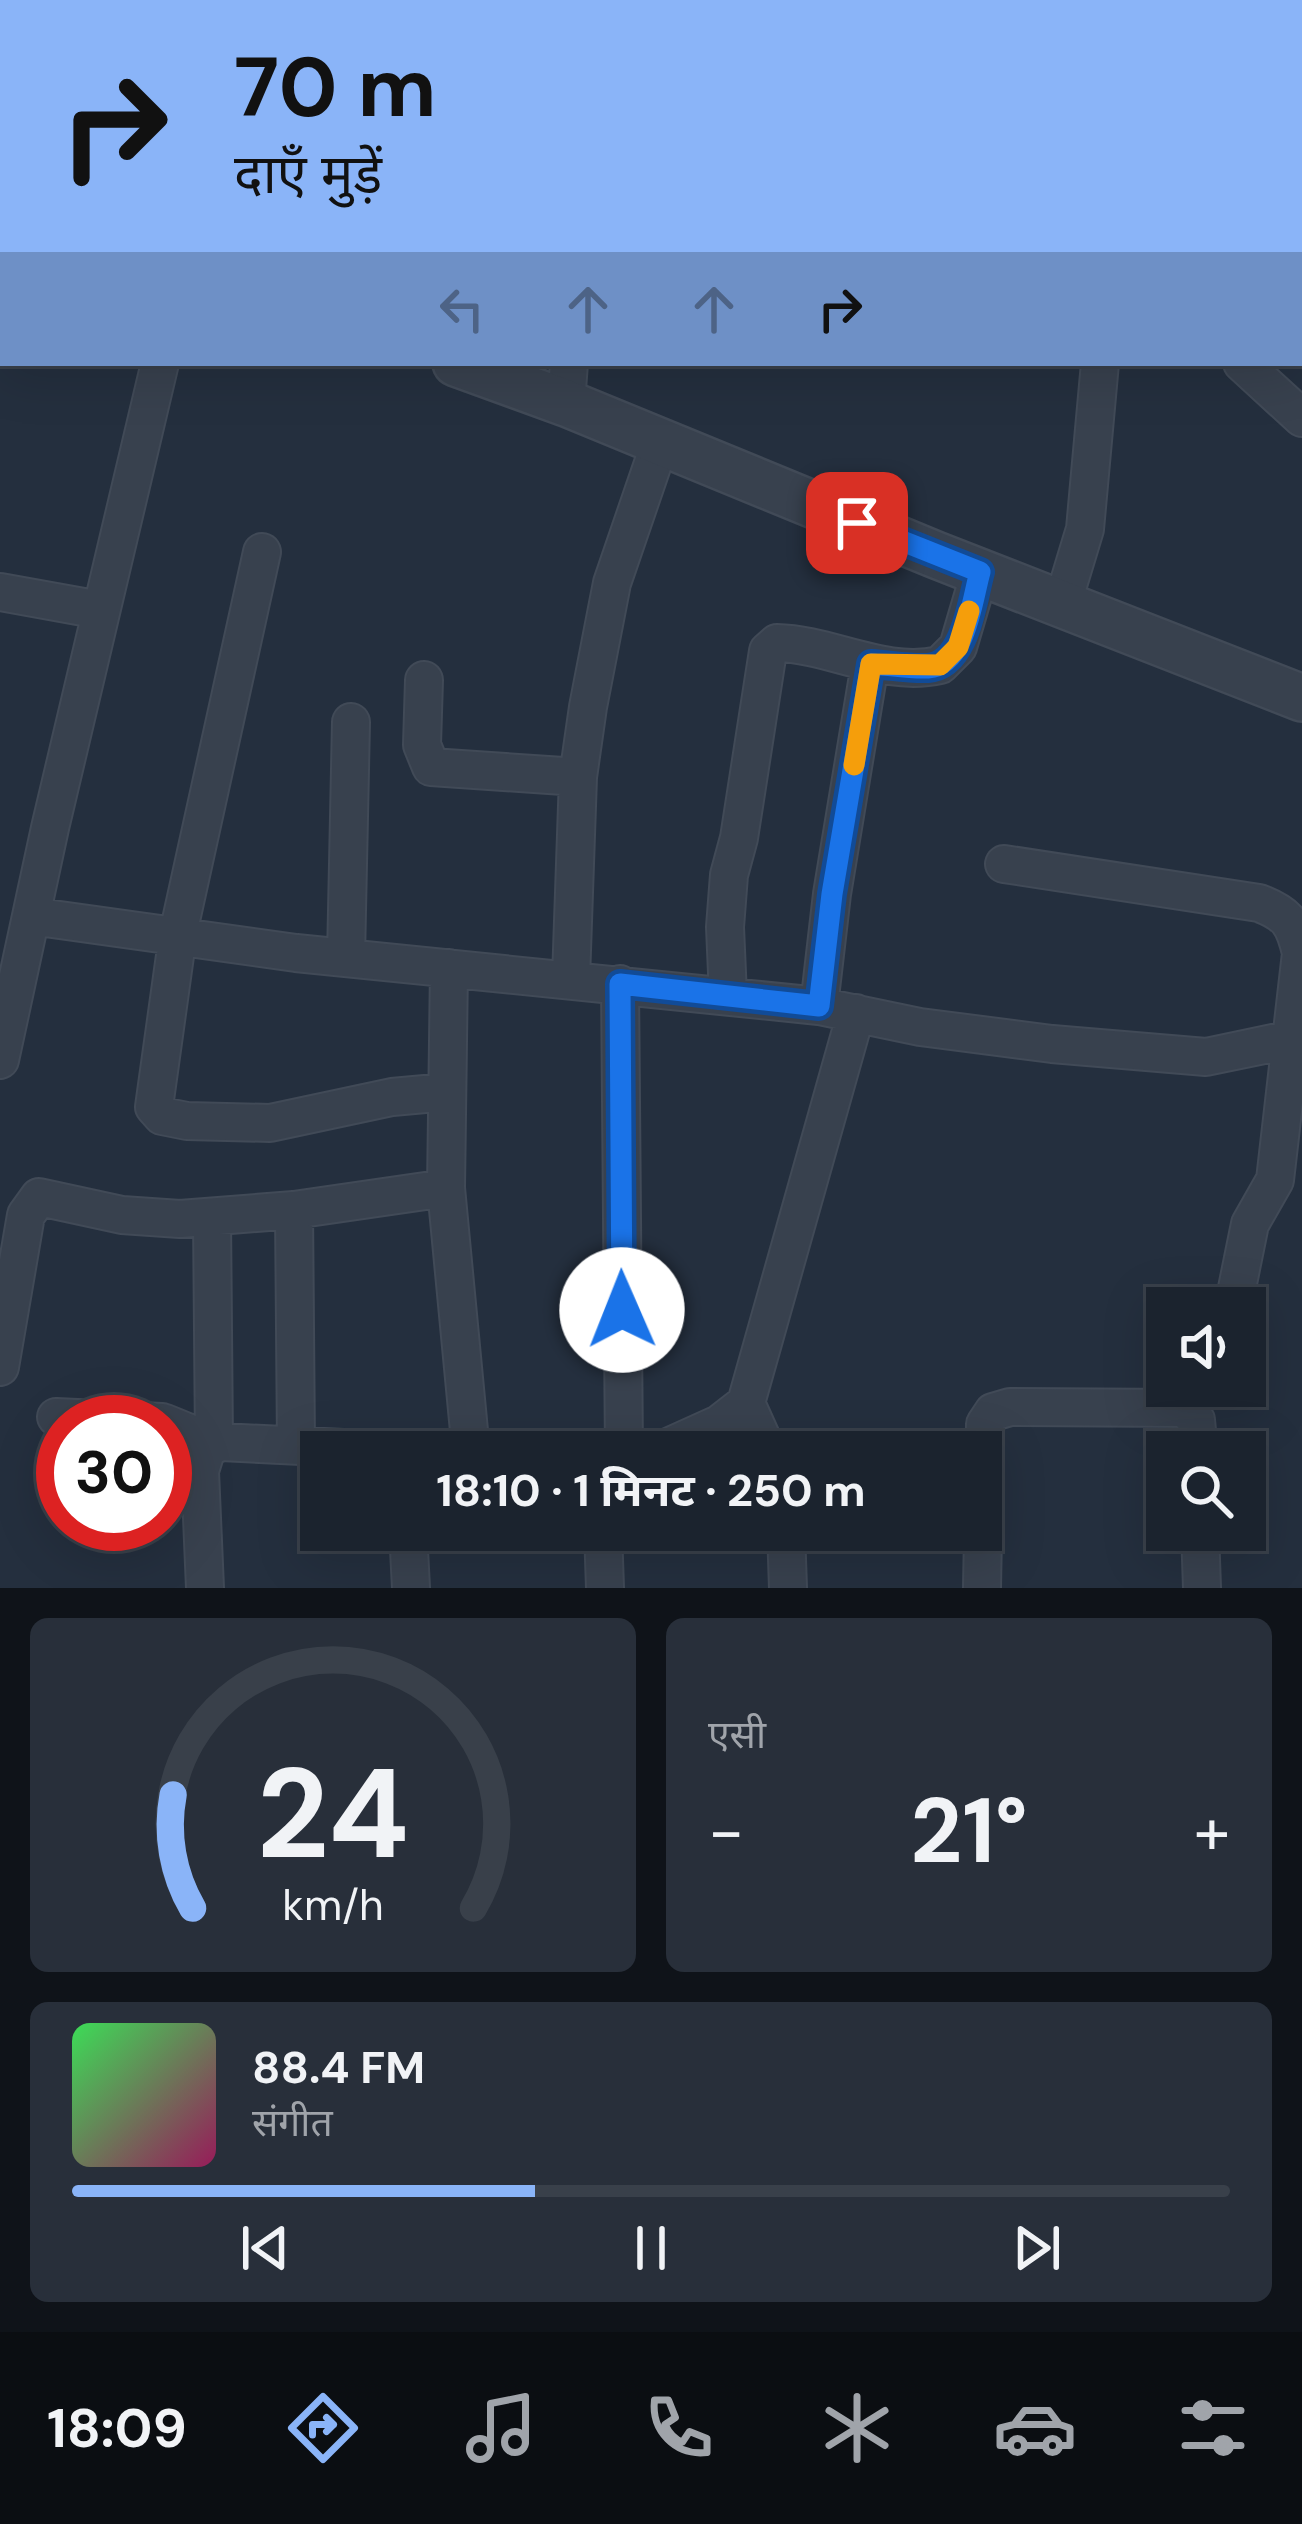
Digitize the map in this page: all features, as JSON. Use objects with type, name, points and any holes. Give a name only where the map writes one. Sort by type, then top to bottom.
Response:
[{"type":"street","points":[[0,128],[0,152]]},
{"type":"street","points":[[0,1060],[159,366]]},
{"type":"street","points":[[473,366],[568,383],[660,443],[1302,698]]},
{"type":"street","points":[[1062,604],[1085,529],[1100,366]]},
{"type":"street","points":[[1245,366],[1302,418]]},
{"type":"street","points":[[571,979],[578,777],[612,583],[660,443]]},
{"type":"street","points":[[262,552],[178,934],[154,1107],[162,1116],[187,1121],[270,1123],[392,1097],[447,1092]]},
{"type":"street","points":[[728,996],[729,875],[768,652],[777,644],[803,644],[871,664],[929,668],[958,647],[980,572]]},
{"type":"street","points":[[0,592],[100,610]]},
{"type":"street","points":[[819,1006],[832,894],[871,664]]},
{"type":"street","points":[[424,680],[422,745],[430,766],[578,777]]},
{"type":"street","points":[[346,958],[351,722]]},
{"type":"street","points":[[1004,864],[1259,903],[1284,913],[1294,925],[1300,952],[1297,1038],[1275,1180],[1250,1224],[1237,1287]]},
{"type":"street","points":[[31,916],[346,958],[819,1006],[920,1027],[1206,1058],[1297,1038]]},
{"type":"street","points":[[449,968],[446,1188],[469,1431]]},
{"type":"street","points":[[620,984],[624,1431]]},
{"type":"street","points":[[704,1431],[746,1403],[856,1013]]},
{"type":"street","points":[[0,1367],[26,1215],[33,1200],[47,1197],[122,1215],[180,1220],[294,1210],[446,1188]]},
{"type":"street","points":[[294,1210],[296,1445]]},
{"type":"street","points":[[212,1216],[214,1443]]},
{"type":"street","points":[[746,1403],[759,1431]]},
{"type":"street","points":[[982,1588],[987,1416],[1010,1407],[1187,1407]]},
{"type":"street","points":[[192,1434],[214,1443],[300,1445]]},
{"type":"street","points":[[205,1588],[201,1459],[202,1452],[214,1443]]},
{"type":"street","points":[[409,1551],[411,1588]]},
{"type":"street","points":[[604,1551],[605,1588]]},
{"type":"street","points":[[787,1551],[788,1588]]},
{"type":"street","points":[[1201,1551],[1202,1588]]},
{"type":"slow traffic","points":[[854,765],[871,664],[940,665],[958,647],[969,611]]},
{"type":"route","points":[[622,1310],[620,984],[819,1006],[832,894],[871,664],[929,668],[940,665],[958,647],[980,572],[857,523]]}]
